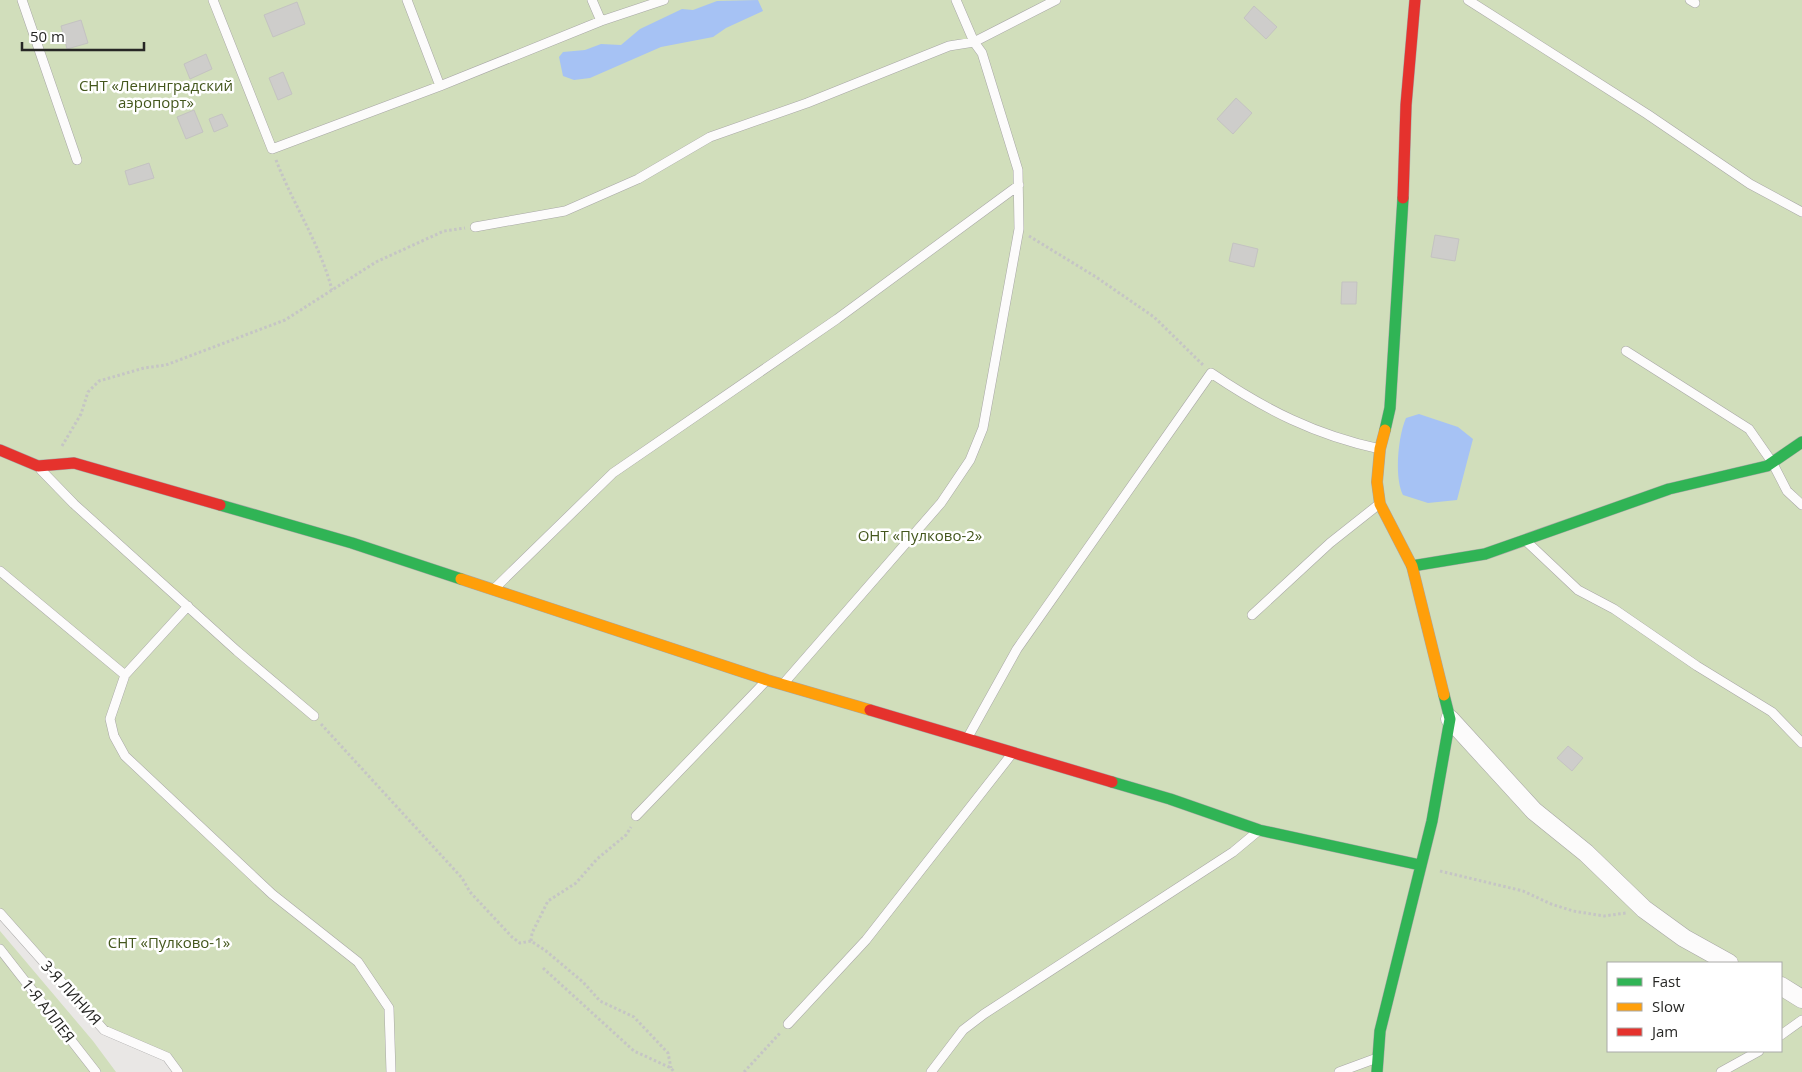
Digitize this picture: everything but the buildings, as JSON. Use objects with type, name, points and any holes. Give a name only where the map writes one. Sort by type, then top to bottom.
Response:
[{"type":"street","points":[[1377,1072],[1380,1031],[1432,821],[1450,719],[1412,566],[1380,504],[1377,482],[1380,449],[1390,408],[1401,254],[1406,105],[1415,0]]},
{"type":"street","points":[[1412,566],[1485,554],[1669,490],[1768,466],[1802,442]]},
{"type":"street","points":[[0,450],[44,466],[74,463],[352,544],[766,680],[1170,799],[1258,830],[1420,865]]},
{"type":"street","points":[[1450,719],[1534,811],[1586,853],[1644,910],[1684,938],[1727,962]]},
{"type":"street","points":[[1782,987],[1802,999]]},
{"type":"lane","points":[[22,0],[77,160]]},
{"type":"lane","points":[[213,0],[272,149],[440,86],[601,21],[664,0]]},
{"type":"lane","points":[[407,0],[440,86]]},
{"type":"lane","points":[[592,0],[601,21]]},
{"type":"lane","points":[[782,685],[941,503],[970,460],[983,428],[1019,229],[1019,185],[1018,170],[982,53],[974,42],[956,0]]},
{"type":"lane","points":[[475,227],[565,212],[638,179],[710,137],[807,103],[949,46],[974,42],[1056,0]]},
{"type":"lane","points":[[1468,0],[1647,114],[1750,184],[1802,212]]},
{"type":"lane","points":[[492,591],[612,474],[837,319],[1019,185]]},
{"type":"lane","points":[[1626,351],[1749,429],[1772,462],[1787,491],[1802,505]]},
{"type":"lane","points":[[967,738],[1017,649],[1211,373],[1248,398],[1304,427],[1342,441],[1380,449]]},
{"type":"lane","points":[[44,466],[74,504],[314,716]]},
{"type":"lane","points":[[1252,615],[1330,544],[1380,504]]},
{"type":"lane","points":[[1526,541],[1578,590],[1614,609],[1697,666],[1772,712],[1802,743]]},
{"type":"lane","points":[[0,571],[124,675]]},
{"type":"lane","points":[[188,606],[124,675],[110,719],[114,736],[126,756],[272,894],[358,962],[389,1008],[391,1072]]},
{"type":"lane","points":[[636,816],[766,680]]},
{"type":"lane","points":[[788,1024],[866,940],[1013,752]]},
{"type":"lane","points":[[931,1072],[963,1030],[984,1014],[1233,852],[1258,830]]},
{"type":"lane","name":"3-Я ЛИНИЯ","points":[[0,913],[104,1030],[167,1057],[178,1072]]},
{"type":"lane","name":"1-Я АЛЛЕЯ","points":[[0,949],[96,1072]]},
{"type":"lane","points":[[1782,1034],[1802,1020]]},
{"type":"lane","points":[[1721,1072],[1757,1052]]},
{"type":"lane","points":[[1339,1072],[1377,1058]]},
{"type":"path","points":[[272,149],[286,186],[325,262],[332,290]]},
{"type":"path","points":[[44,466],[80,414],[88,392],[99,381],[144,368],[166,365],[285,320],[376,262],[444,231],[475,227]]},
{"type":"path","points":[[1019,229],[1040,245],[1096,277],[1154,318],[1211,373]]},
{"type":"path","points":[[314,716],[462,878],[470,892],[512,937],[520,943],[531,941],[546,950],[600,1001],[634,1017],[668,1053],[671,1068],[674,1072]]},
{"type":"path","points":[[531,941],[532,933],[548,901],[576,883],[597,859],[615,846],[626,835],[636,816]]},
{"type":"path","points":[[1420,865],[1523,890],[1551,904],[1591,915],[1604,916],[1644,910]]},
{"type":"path","points":[[542,968],[634,1051],[671,1068]]},
{"type":"path","points":[[744,1072],[788,1024]]},
{"type":"green space","name":"ОНТ «Пулково-2»","points":[[0,0],[1802,0],[1802,1072],[178,1072],[167,1057],[104,1030],[0,913]]},
{"type":"green space","points":[[0,931],[93,1041],[116,1072],[0,1072]]},
{"type":"water","points":[[758,0],[763,11],[726,28],[713,37],[661,47],[590,78],[574,80],[563,76],[559,57],[563,52],[585,50],[601,44],[621,45],[640,29],[682,9],[693,10],[717,1]]},
{"type":"water","points":[[1419,414],[1458,427],[1473,439],[1457,500],[1428,503],[1403,495],[1400,488],[1398,468],[1401,435],[1406,418]]},
{"type":"traffic: fast","points":[[1385,430],[1390,408],[1403,198]]},
{"type":"traffic: fast","points":[[1412,566],[1485,554],[1669,489],[1767,466],[1802,442]]},
{"type":"traffic: fast","points":[[220,505],[352,543],[461,579]]},
{"type":"traffic: fast","points":[[1377,1072],[1380,1031],[1432,821],[1450,719],[1444,695]]},
{"type":"traffic: fast","points":[[1112,782],[1170,799],[1259,830],[1420,865]]},
{"type":"traffic: slow","points":[[1385,430],[1380,449],[1377,482],[1380,504],[1412,566],[1444,695]]},
{"type":"traffic: slow","points":[[461,579],[767,680],[870,710]]},
{"type":"traffic: jam","points":[[1403,198],[1406,105],[1415,0]]},
{"type":"traffic: jam","points":[[0,450],[38,466],[74,463],[220,505]]},
{"type":"traffic: jam","points":[[870,710],[1112,782]]},
{"type":"park label","name":"СНТ «Ленинградский аэропорт»","points":[[156,94]]},
{"type":"park label","name":"СНТ «Пулково-1»","points":[[169,943]]}]
